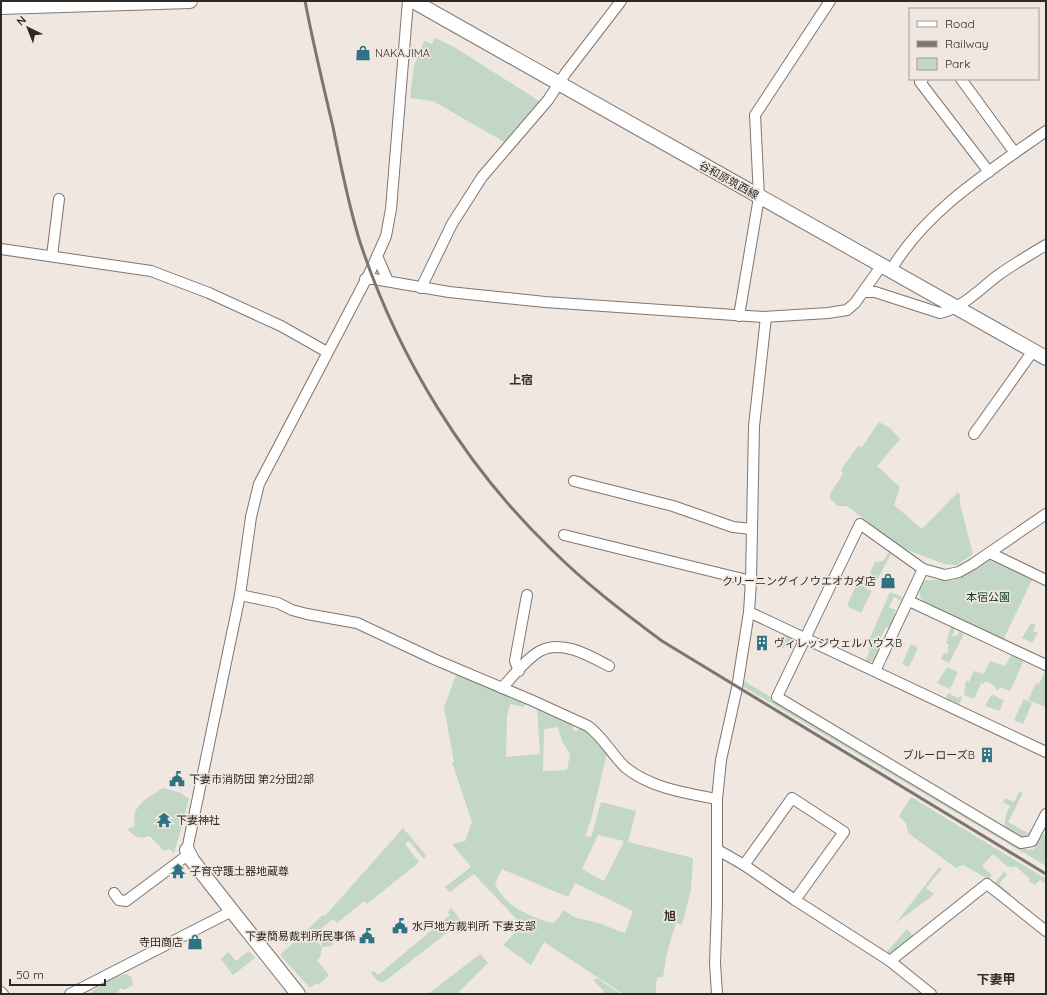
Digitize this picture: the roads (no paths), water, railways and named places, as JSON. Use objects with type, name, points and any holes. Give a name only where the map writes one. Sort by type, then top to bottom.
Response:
[{"type":"main road","points":[[1,7],[190,1]]},
{"type":"main road","name":"谷和原筑西線","points":[[413,1],[758,197],[1046,358]]},
{"type":"main road","points":[[188,852],[232,911],[298,994]]},
{"type":"street","points":[[114,893],[119,900],[126,900],[188,852],[240,595],[251,517],[259,484],[386,236],[391,209],[408,1]]},
{"type":"street","points":[[420,288],[452,224],[482,177],[530,122],[621,1]]},
{"type":"street","points":[[739,316],[758,197],[755,115],[830,1]]},
{"type":"street","points":[[922,80],[920,82],[989,172]]},
{"type":"street","points":[[962,80],[1015,153]]},
{"type":"street","points":[[365,279],[420,288],[545,302],[739,316],[766,317],[839,312],[851,307],[863,292],[902,253],[925,226],[959,195],[1046,131]]},
{"type":"street","points":[[52,256],[59,199]]},
{"type":"street","points":[[863,292],[875,292],[935,313],[948,311],[956,307],[1010,267],[1046,245]]},
{"type":"street","points":[[1,249],[151,270],[224,299],[281,326],[327,352]]},
{"type":"street","points":[[377,256],[388,282]]},
{"type":"street","points":[[717,994],[715,955],[718,850],[717,800],[721,760],[737,688],[749,612],[754,426],[766,317]]},
{"type":"street","points":[[974,434],[1033,351]]},
{"type":"street","points":[[574,481],[681,508],[701,517],[733,527],[752,529]]},
{"type":"street","points":[[1046,514],[990,553],[959,572],[945,575],[933,573],[923,569],[860,524],[777,697],[1022,843],[1032,841],[1046,814]]},
{"type":"street","points":[[564,535],[751,581]]},
{"type":"street","points":[[990,553],[1046,580]]},
{"type":"street","points":[[875,671],[923,569]]},
{"type":"street","points":[[240,595],[278,603],[292,610],[307,614],[358,623],[436,660],[588,726],[618,759],[641,778],[675,790],[717,800]]},
{"type":"street","points":[[519,671],[515,661],[527,595]]},
{"type":"street","points":[[909,601],[1046,665]]},
{"type":"street","points":[[749,612],[1046,752]]},
{"type":"street","points":[[502,688],[538,652],[551,647],[575,650],[609,666]]},
{"type":"street","points":[[744,865],[792,798],[844,832],[795,900]]},
{"type":"street","points":[[718,850],[744,865],[795,900],[890,961],[931,994]]},
{"type":"street","points":[[890,961],[987,884],[1046,931]]},
{"type":"street","points":[[70,994],[232,911]]},
{"type":"railway","points":[[305,1],[345,185],[360,242],[376,285],[414,368],[462,445],[490,482],[519,516],[564,562],[605,597],[662,641],[1046,874]]},
{"type":"place","name":"NAKAJIMA","points":[[363,53]]},
{"type":"place","name":"クリーニングイノウエオカダ店","points":[[888,581]]},
{"type":"place","name":"ヴィレッジウェルハウスB","points":[[762,643]]},
{"type":"place","name":"ブルーローズB","points":[[987,755]]},
{"type":"place","name":"下妻市消防団 第2分団2部","points":[[177,779]]},
{"type":"place","name":"下妻神社","points":[[164,820]]},
{"type":"place","name":"子育守護土器地蔵尊","points":[[178,871]]},
{"type":"place","name":"水戸地方裁判所 下妻支部","points":[[400,926]]},
{"type":"place","name":"下妻簡易裁判所民事係","points":[[367,936]]},
{"type":"place","name":"寺田商店","points":[[195,942]]},
{"type":"district","name":"上宿","points":[[521,380]]},
{"type":"district","name":"旭","points":[[670,916]]},
{"type":"district","name":"下妻甲","points":[[996,979]]},
{"type":"park label","name":"本宿公園","points":[[988,597]]}]
